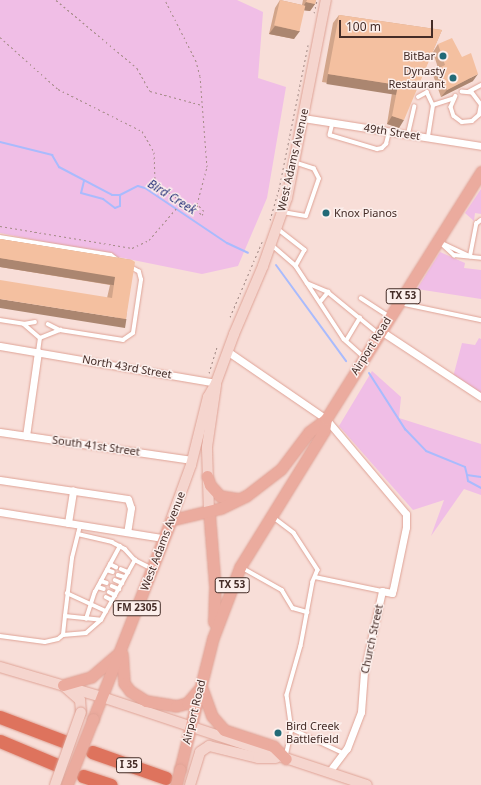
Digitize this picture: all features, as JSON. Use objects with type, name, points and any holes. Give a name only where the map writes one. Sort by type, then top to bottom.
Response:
[{"type":"highway","points":[[0,716],[66,742]]},
{"type":"highway","points":[[0,741],[57,765]]},
{"type":"highway","name":"I 35","points":[[92,752],[171,781]]},
{"type":"highway","name":"I 35","points":[[83,776],[111,785]]},
{"type":"main road","name":"West Adams Avenue","points":[[67,785],[122,649],[171,520],[192,460],[203,410],[216,383],[227,351],[272,244],[273,225],[282,212],[294,162],[326,0]]},
{"type":"main road","name":"Airport Road","points":[[171,520],[209,512],[241,499],[281,469],[308,432],[326,419],[380,332],[441,242],[481,172]]},
{"type":"main road","name":"West Adams Avenue","points":[[209,512],[207,447],[216,383]]},
{"type":"main road","name":"Airport Road","points":[[171,781],[180,769],[213,638],[240,567],[270,515],[324,431],[326,419]]},
{"type":"main road","points":[[208,476],[213,490],[220,496],[228,499],[241,499]]},
{"type":"main road","name":"Airport Road","points":[[209,512],[215,586],[213,638]]},
{"type":"main road","points":[[63,685],[91,677],[122,649]]},
{"type":"main road","points":[[122,649],[124,683],[130,691],[146,700],[162,705],[187,703],[201,686]]},
{"type":"main road","points":[[0,667],[102,697],[367,785]]},
{"type":"main road","points":[[55,785],[82,712],[80,700],[63,685]]},
{"type":"main road","points":[[201,686],[212,716],[224,730],[273,746],[286,759]]},
{"type":"main road","points":[[190,785],[200,752],[209,746],[258,758],[286,759]]},
{"type":"street","name":"49th Street","points":[[303,118],[481,146]]},
{"type":"street","points":[[380,332],[481,397]]},
{"type":"street","name":"North 43rd Street","points":[[0,346],[216,383]]},
{"type":"street","points":[[227,351],[326,419]]},
{"type":"street","points":[[26,436],[38,352]]},
{"type":"street","name":"Church Street","points":[[326,419],[406,514],[406,527],[392,593],[382,591],[364,672],[361,712],[343,753],[328,773]]},
{"type":"street","name":"South 41st Street","points":[[0,432],[192,460]]},
{"type":"street","points":[[0,480],[128,499],[131,508],[128,532]]},
{"type":"street","points":[[68,523],[73,490]]},
{"type":"street","points":[[0,512],[164,538]]},
{"type":"lane","points":[[462,92],[468,92],[481,85]]},
{"type":"lane","points":[[418,97],[427,92],[433,105],[428,137]]},
{"type":"lane","points":[[433,105],[455,97],[451,112],[462,122],[472,121],[479,115],[480,101],[468,92]]},
{"type":"lane","points":[[408,134],[414,107]]},
{"type":"lane","points":[[333,123],[330,135],[377,149],[382,148],[386,144],[389,131]]},
{"type":"lane","points":[[282,212],[303,218],[306,216],[319,179],[314,169],[294,162]]},
{"type":"lane","points":[[470,256],[476,224],[481,220]]},
{"type":"lane","points":[[273,225],[305,250],[296,266]]},
{"type":"lane","points":[[0,237],[110,255],[122,262]]},
{"type":"lane","points":[[441,242],[454,255],[481,258]]},
{"type":"lane","points":[[441,242],[470,256]]},
{"type":"lane","points":[[272,244],[296,266],[346,341],[364,358]]},
{"type":"lane","points":[[48,324],[60,330],[123,340],[133,333],[141,280],[139,272],[127,265]]},
{"type":"lane","points":[[307,283],[328,292],[380,332]]},
{"type":"lane","points":[[320,302],[328,292]]},
{"type":"lane","points":[[361,298],[390,317]]},
{"type":"lane","points":[[399,303],[481,320]]},
{"type":"lane","points":[[346,341],[360,318]]},
{"type":"lane","points":[[0,320],[24,324],[35,322]]},
{"type":"lane","points":[[24,324],[40,338]]},
{"type":"lane","points":[[40,338],[60,330]]},
{"type":"lane","points":[[38,352],[40,338]]},
{"type":"lane","points":[[270,515],[294,533],[316,564],[318,570],[313,582],[301,646],[287,695],[292,729],[286,759]]},
{"type":"lane","points":[[63,635],[67,593],[80,525]]},
{"type":"lane","points":[[78,534],[112,542],[120,546],[135,560],[152,569]]},
{"type":"lane","points":[[86,619],[90,603],[95,592],[120,546]]},
{"type":"lane","points":[[0,636],[45,642],[58,639],[63,635],[86,633],[101,620],[135,560]]},
{"type":"lane","points":[[110,564],[116,567]]},
{"type":"lane","points":[[240,567],[282,590],[293,608],[307,612]]},
{"type":"lane","points":[[121,569],[128,572]]},
{"type":"lane","points":[[107,570],[113,572]]},
{"type":"lane","points":[[104,575],[110,577]]},
{"type":"lane","points":[[118,575],[125,578]]},
{"type":"lane","points":[[315,577],[382,591]]},
{"type":"lane","points":[[115,580],[122,583]]},
{"type":"lane","points":[[102,581],[107,583]]},
{"type":"lane","points":[[112,586],[118,589]]},
{"type":"lane","points":[[98,587],[104,589]]},
{"type":"lane","points":[[95,592],[100,595]]},
{"type":"lane","points":[[109,592],[115,595]]},
{"type":"lane","points":[[67,593],[106,610]]},
{"type":"lane","points":[[106,597],[112,600]]},
{"type":"lane","points":[[65,616],[101,620]]},
{"type":"lane","points":[[292,729],[343,753]]},
{"type":"path","points":[[56,0],[137,68],[150,91],[202,105]]},
{"type":"path","points":[[0,37],[58,89],[142,131],[154,152],[155,185],[175,196],[180,205],[192,208],[198,205],[197,211],[204,214],[197,204],[207,167],[202,105],[196,61],[165,0]]},
{"type":"path","points":[[314,13],[317,0]]},
{"type":"path","points":[[273,225],[308,45]]},
{"type":"path","points":[[0,226],[132,248],[149,240],[180,205]]},
{"type":"path","points":[[230,317],[265,235]]},
{"type":"path","points":[[209,374],[217,346]]},
{"type":"shaded area","points":[[0,0],[237,0],[263,12],[258,78],[286,87],[267,198],[238,266],[202,274],[0,233]]},
{"type":"shaded area","points":[[481,189],[481,214],[475,213],[474,221],[465,213]]},
{"type":"shaded area","points":[[440,252],[465,263],[464,268],[481,270],[481,299],[417,289]]},
{"type":"shaded area","points":[[479,338],[481,339],[481,397],[453,377],[462,343],[475,345]]},
{"type":"shaded area","points":[[372,371],[401,397],[399,418],[481,444],[481,495],[464,489],[431,536],[444,500],[413,510],[339,426]]},
{"type":"building","points":[[280,0],[305,6],[299,31],[274,25]]},
{"type":"building","points":[[307,0],[316,0],[315,4],[306,2]]},
{"type":"building","points":[[339,15],[442,30],[404,120],[392,116],[398,85],[328,74]]},
{"type":"building","points":[[452,38],[462,57],[471,53],[478,74],[447,90],[439,68],[445,65],[438,44]]},
{"type":"building","points":[[0,239],[132,260],[135,262],[126,319],[0,299],[0,280],[112,298],[115,277],[0,258]]},
{"type":"waterway","name":"Bird Creek","points":[[0,142],[52,155],[59,167],[112,195],[120,195],[138,186],[145,188],[227,243],[248,253]]},
{"type":"waterway","points":[[84,181],[81,193],[103,199],[115,208],[120,206],[120,195]]},
{"type":"waterway","name":"Bird Creek","points":[[276,265],[346,361]]},
{"type":"waterway","name":"Bird Creek","points":[[369,373],[405,429],[426,451],[465,467],[467,475],[481,477]]},
{"type":"waterway","points":[[467,475],[468,481],[481,488]]},
{"type":"place","name":"BitBar","points":[[443,56]]},
{"type":"place","name":"Dynasty Restaurant","points":[[453,78]]},
{"type":"place","name":"Knox Pianos","points":[[326,213]]},
{"type":"place","name":"Bird Creek Battlefield","points":[[278,733]]}]
